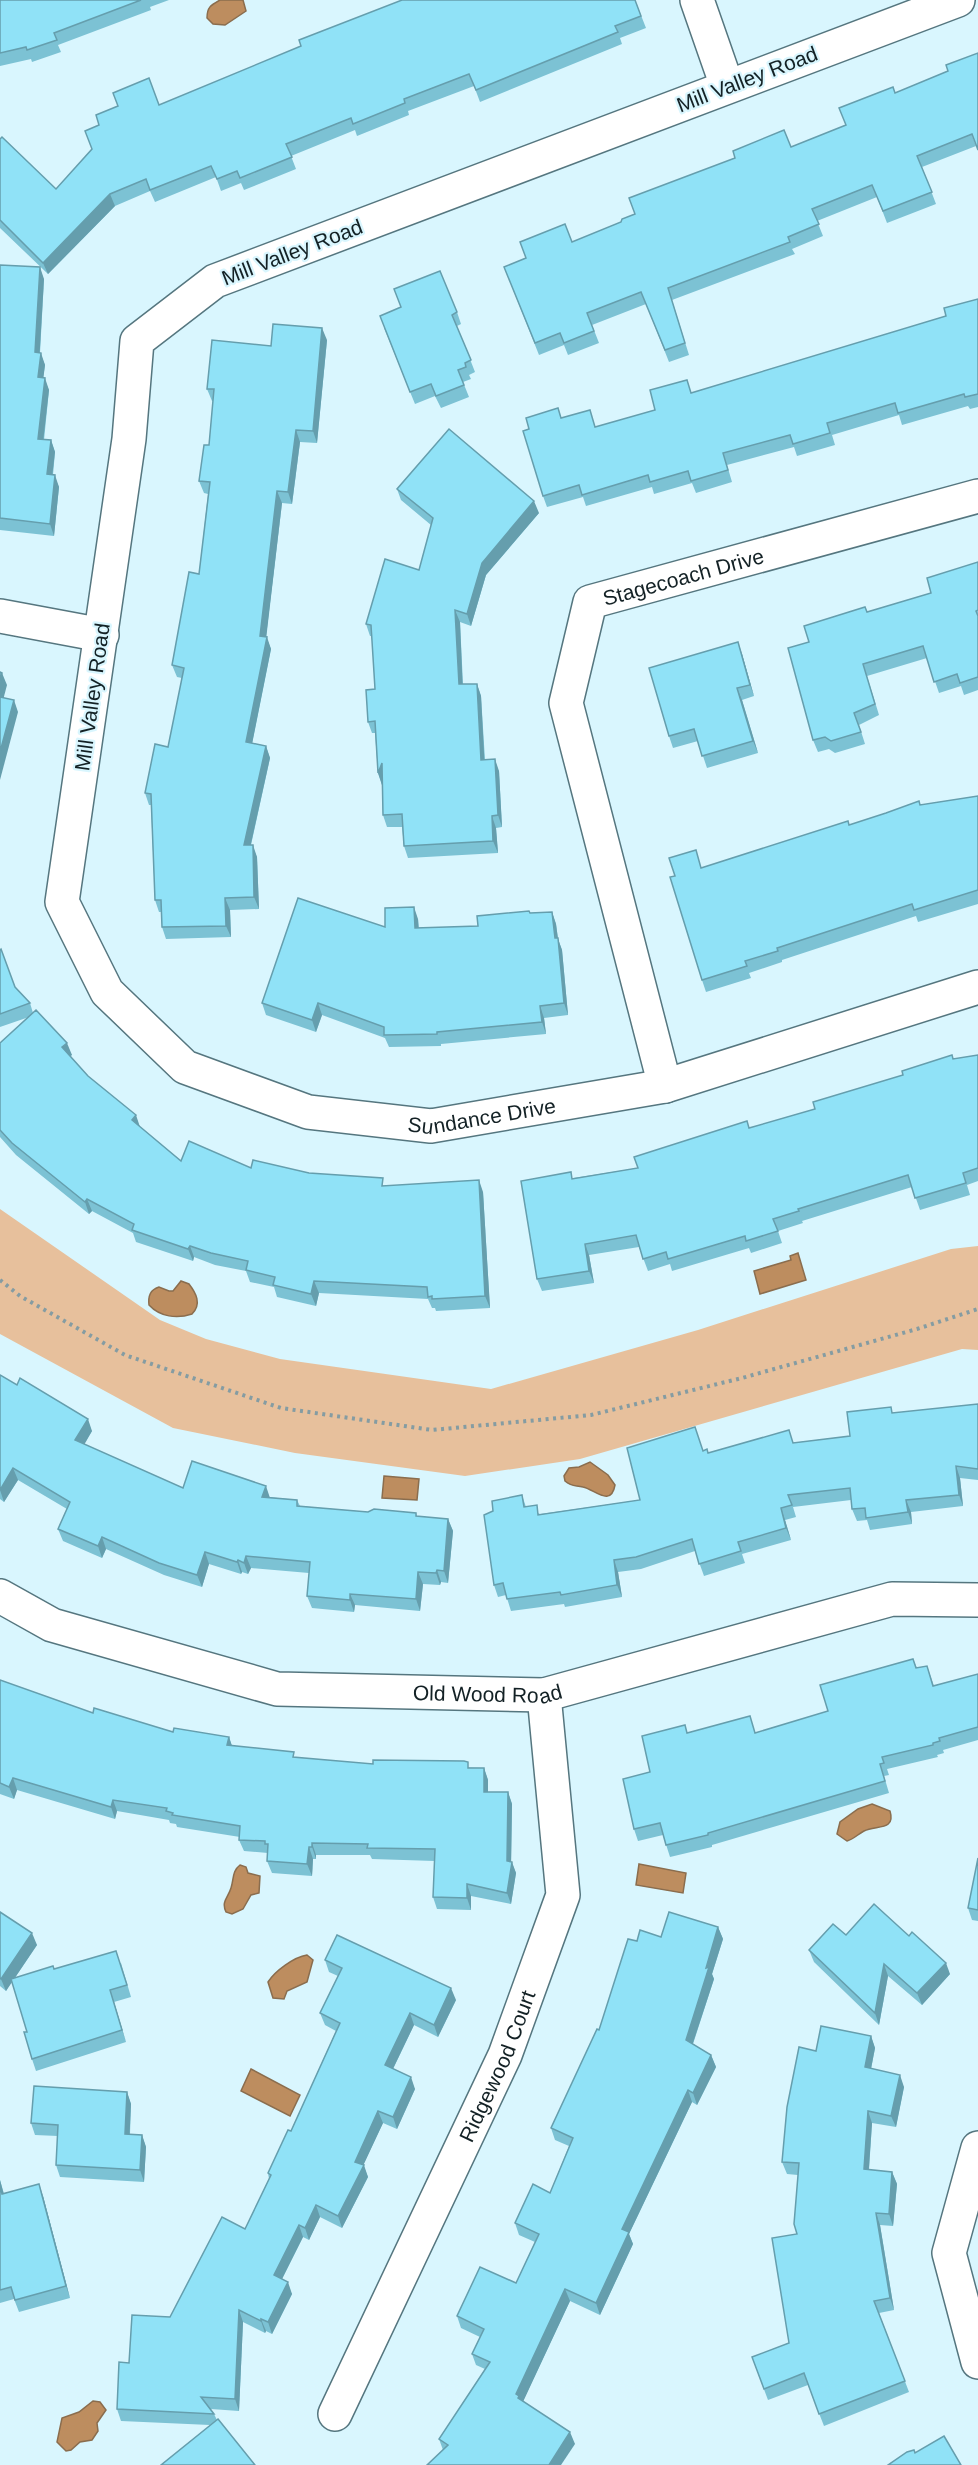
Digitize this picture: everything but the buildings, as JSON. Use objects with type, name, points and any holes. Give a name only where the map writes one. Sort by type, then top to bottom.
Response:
[{"type":"street","points":[[697,0],[727,86]]},
{"type":"street","name":"Mill Valley Road","points":[[62,902],[129,439],[137,340],[215,281],[958,0]]},
{"type":"street","name":"Stagecoach Drive","points":[[665,1086],[566,703],[590,602],[978,496]]},
{"type":"street","points":[[0,616],[102,636]]},
{"type":"street","name":"Sundance Drive","points":[[62,902],[107,992],[185,1067],[308,1112],[430,1126],[665,1086],[978,987]]},
{"type":"street","name":"Old Wood Road","points":[[0,1596],[52,1625],[277,1689],[544,1695],[892,1599],[978,1600]]},
{"type":"street","name":"Ridgewood Court","points":[[335,2414],[505,2055],[563,1895],[544,1695]]},
{"type":"street","points":[[978,2148],[949,2253],[978,2362]]},
{"type":"path","points":[[0,1280],[20,1296],[124,1355],[281,1407],[432,1430],[591,1415],[742,1378],[917,1329],[978,1309]]},
{"type":"shaded area","points":[[220,0],[243,0],[246,11],[225,25],[213,24],[207,18],[208,11]]},
{"type":"shaded area","points":[[0,1209],[160,1320],[206,1339],[280,1359],[491,1389],[698,1330],[951,1249],[978,1246],[978,1350],[962,1349],[580,1459],[465,1476],[295,1453],[173,1428],[0,1334]]},
{"type":"shaded area","points":[[798,1253],[806,1280],[760,1294],[754,1271],[791,1260],[790,1256]]},
{"type":"shaded area","points":[[181,1281],[189,1284],[196,1295],[197,1306],[192,1314],[169,1316],[149,1305],[149,1296],[154,1290],[159,1287],[173,1291]]},
{"type":"shaded area","points":[[590,1462],[608,1475],[615,1485],[610,1495],[602,1495],[565,1481],[564,1476],[569,1468]]},
{"type":"shaded area","points":[[384,1476],[419,1479],[417,1500],[382,1498]]},
{"type":"shaded area","points":[[872,1804],[890,1811],[891,1817],[888,1825],[869,1829],[847,1841],[837,1834],[840,1822],[858,1809]]},
{"type":"shaded area","points":[[639,1864],[686,1873],[683,1893],[636,1885]]},
{"type":"shaded area","points":[[240,1865],[246,1867],[248,1873],[260,1876],[259,1893],[251,1895],[243,1909],[232,1914],[226,1912],[225,1902],[234,1873]]},
{"type":"shaded area","points":[[307,1955],[313,1960],[307,1982],[287,1991],[284,1999],[273,1998],[268,1982],[271,1978],[280,1969]]},
{"type":"shaded area","points":[[251,2069],[300,2095],[290,2116],[241,2091]]},
{"type":"shaded area","points":[[93,2401],[100,2402],[106,2410],[97,2423],[98,2431],[92,2440],[80,2442],[71,2450],[66,2451],[57,2442],[62,2418],[79,2412]]}]
